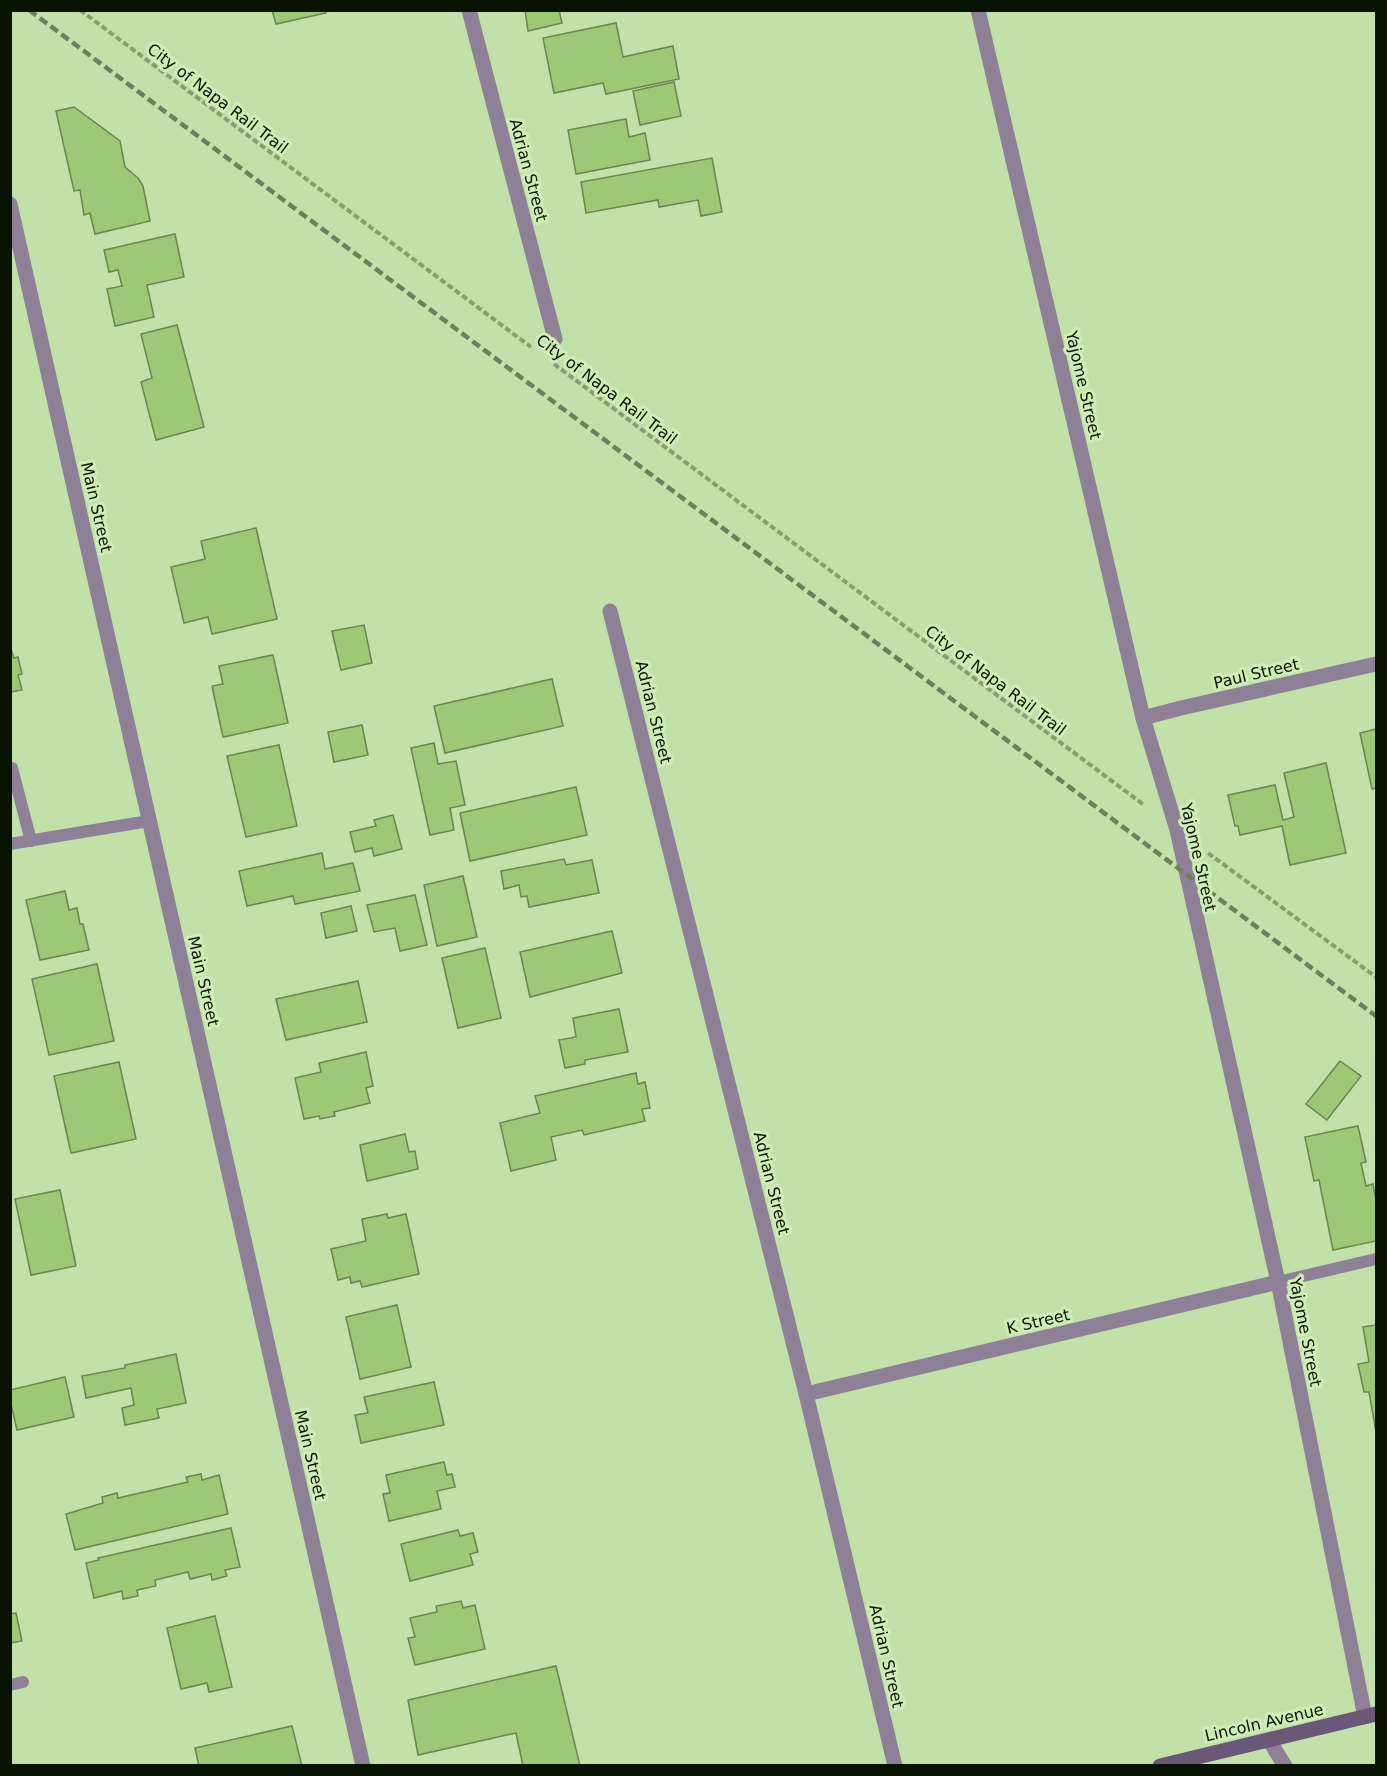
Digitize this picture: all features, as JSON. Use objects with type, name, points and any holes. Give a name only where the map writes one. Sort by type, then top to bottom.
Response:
[{"type":"main road","name":"Lincoln Avenue","points":[[1160,1766],[1371,1716]]},
{"type":"street","name":"Adrian Street","points":[[469,10],[555,339]]},
{"type":"street","name":"Yajome Street","points":[[978,10],[1143,718],[1177,830],[1278,1282],[1371,1716]]},
{"type":"street","name":"Main Street","points":[[10,204],[363,1766]]},
{"type":"street","name":"Adrian Street","points":[[610,611],[806,1394],[895,1766]]},
{"type":"street","name":"Paul Street","points":[[1143,718],[1377,664]]},
{"type":"street","name":"K Street","points":[[806,1394],[1278,1282]]},
{"type":"street","points":[[1269,1740],[1285,1766]]},
{"type":"lane","points":[[10,768],[12,768],[31,841]]},
{"type":"lane","points":[[10,844],[149,821]]},
{"type":"lane","points":[[1278,1282],[1377,1259]]},
{"type":"path","name":"City of Napa Rail Trail","points":[[80,10],[532,348]]},
{"type":"path","name":"City of Napa Rail Trail","points":[[551,362],[1120,787]]},
{"type":"path","points":[[1203,849],[1377,977]]},
{"type":"building","points":[[272,10],[326,10],[326,13],[276,24]]},
{"type":"building","points":[[525,10],[559,10],[562,23],[528,31]]},
{"type":"building","points":[[616,23],[623,57],[673,46],[679,79],[606,94],[603,83],[554,93],[543,38]]},
{"type":"building","points":[[674,82],[681,116],[640,125],[633,91]]},
{"type":"building","points":[[74,107],[120,141],[125,167],[138,178],[143,186],[150,221],[95,234],[90,213],[84,215],[80,190],[74,191],[56,111]]},
{"type":"building","points":[[626,119],[629,137],[645,133],[650,160],[576,174],[568,130]]},
{"type":"building","points":[[712,158],[722,212],[701,216],[698,200],[659,207],[658,200],[586,213],[581,182]]},
{"type":"building","points":[[175,234],[184,277],[147,285],[154,317],[115,326],[107,289],[122,286],[118,270],[109,272],[104,250]]},
{"type":"building","points":[[177,325],[204,427],[156,440],[141,382],[152,378],[141,334]]},
{"type":"building","points":[[256,528],[277,619],[212,634],[208,617],[184,623],[171,567],[205,559],[201,541]]},
{"type":"building","points":[[364,625],[372,663],[341,670],[332,631]]},
{"type":"building","points":[[10,646],[14,658],[18,657],[22,674],[18,675],[22,690],[10,692]]},
{"type":"building","points":[[273,655],[288,723],[223,737],[212,686],[223,684],[219,666]]},
{"type":"building","points":[[552,679],[563,726],[445,753],[434,706]]},
{"type":"building","points":[[362,725],[368,755],[334,762],[328,732]]},
{"type":"building","points":[[1376,729],[1376,788],[1372,789],[1360,733]]},
{"type":"building","points":[[434,743],[438,764],[456,761],[465,805],[450,808],[454,830],[430,835],[411,748]]},
{"type":"building","points":[[279,745],[297,826],[246,837],[227,756]]},
{"type":"building","points":[[1326,763],[1346,853],[1290,865],[1282,826],[1240,835],[1238,826],[1235,826],[1228,795],[1275,785],[1283,820],[1294,817],[1284,773]]},
{"type":"building","points":[[576,787],[587,835],[470,861],[460,813]]},
{"type":"building","points":[[393,815],[402,849],[374,856],[372,848],[355,852],[350,832],[376,826],[374,820]]},
{"type":"building","points":[[322,853],[325,869],[353,863],[360,891],[295,904],[293,896],[247,906],[239,871]]},
{"type":"building","points":[[564,859],[566,865],[592,860],[599,893],[529,907],[527,896],[521,897],[519,885],[504,889],[501,871]]},
{"type":"building","points":[[463,876],[477,937],[437,946],[424,885]]},
{"type":"building","points":[[65,891],[69,910],[77,908],[89,950],[40,960],[26,900]]},
{"type":"building","points":[[415,895],[427,945],[400,951],[395,928],[374,932],[367,905]]},
{"type":"building","points":[[351,906],[357,931],[326,938],[321,913]]},
{"type":"building","points":[[612,931],[622,973],[530,997],[520,952]]},
{"type":"building","points":[[485,948],[501,1018],[458,1028],[442,958]]},
{"type":"building","points":[[97,964],[114,1041],[49,1055],[32,979]]},
{"type":"building","points":[[358,981],[367,1022],[286,1040],[276,999]]},
{"type":"building","points":[[619,1009],[628,1052],[585,1060],[585,1064],[565,1068],[559,1040],[576,1037],[573,1018]]},
{"type":"building","points":[[366,1052],[373,1086],[366,1088],[370,1103],[334,1112],[335,1116],[304,1119],[295,1078],[321,1072],[319,1063]]},
{"type":"building","points":[[1340,1061],[1361,1076],[1327,1120],[1306,1104]]},
{"type":"building","points":[[119,1062],[136,1139],[71,1153],[54,1076]]},
{"type":"building","points":[[636,1073],[638,1084],[645,1082],[650,1108],[642,1109],[645,1121],[584,1135],[582,1130],[551,1137],[556,1160],[511,1171],[500,1123],[540,1113],[535,1096]]},
{"type":"building","points":[[1358,1126],[1366,1162],[1361,1163],[1366,1186],[1373,1184],[1376,1201],[1376,1241],[1333,1250],[1319,1180],[1314,1181],[1305,1137]]},
{"type":"building","points":[[405,1134],[409,1152],[415,1151],[418,1169],[367,1181],[360,1145]]},
{"type":"building","points":[[60,1190],[76,1266],[31,1275],[15,1199]]},
{"type":"building","points":[[387,1214],[388,1218],[406,1214],[419,1274],[362,1287],[360,1281],[351,1283],[350,1277],[338,1280],[331,1249],[366,1241],[362,1219]]},
{"type":"building","points":[[397,1305],[411,1367],[360,1379],[346,1317]]},
{"type":"building","points":[[1376,1325],[1376,1432],[1369,1392],[1364,1392],[1358,1364],[1369,1362],[1363,1327]]},
{"type":"building","points":[[176,1354],[186,1403],[157,1409],[159,1418],[125,1425],[122,1408],[134,1405],[131,1388],[86,1398],[82,1376],[125,1368],[125,1365]]},
{"type":"building","points":[[65,1377],[74,1417],[17,1430],[10,1390]]},
{"type":"building","points":[[434,1382],[444,1425],[361,1443],[355,1415],[368,1413],[364,1397]]},
{"type":"building","points":[[444,1462],[447,1475],[452,1474],[455,1487],[437,1491],[441,1509],[389,1521],[383,1494],[390,1493],[386,1475]]},
{"type":"building","points":[[201,1474],[202,1480],[219,1475],[228,1514],[75,1550],[66,1514],[103,1503],[102,1497],[117,1493],[118,1498],[188,1482],[186,1477]]},
{"type":"building","points":[[231,1528],[240,1567],[225,1570],[227,1576],[212,1580],[211,1574],[190,1579],[188,1572],[155,1580],[156,1586],[137,1590],[138,1596],[123,1599],[122,1591],[94,1598],[86,1563],[99,1560],[98,1558]]},
{"type":"building","points":[[458,1530],[460,1536],[473,1533],[478,1552],[470,1554],[473,1565],[410,1581],[401,1544]]},
{"type":"building","points":[[461,1601],[463,1608],[475,1605],[485,1649],[415,1665],[408,1638],[415,1637],[410,1618],[437,1612],[436,1606]]},
{"type":"building","points":[[16,1613],[22,1641],[10,1643],[10,1614]]},
{"type":"building","points":[[215,1616],[232,1687],[209,1692],[207,1683],[181,1689],[167,1628]]},
{"type":"building","points":[[556,1666],[580,1766],[523,1766],[516,1733],[418,1755],[408,1700]]},
{"type":"building","points":[[292,1726],[302,1766],[199,1766],[195,1748]]},
{"type":"railway","points":[[29,10],[1376,1016]]}]
